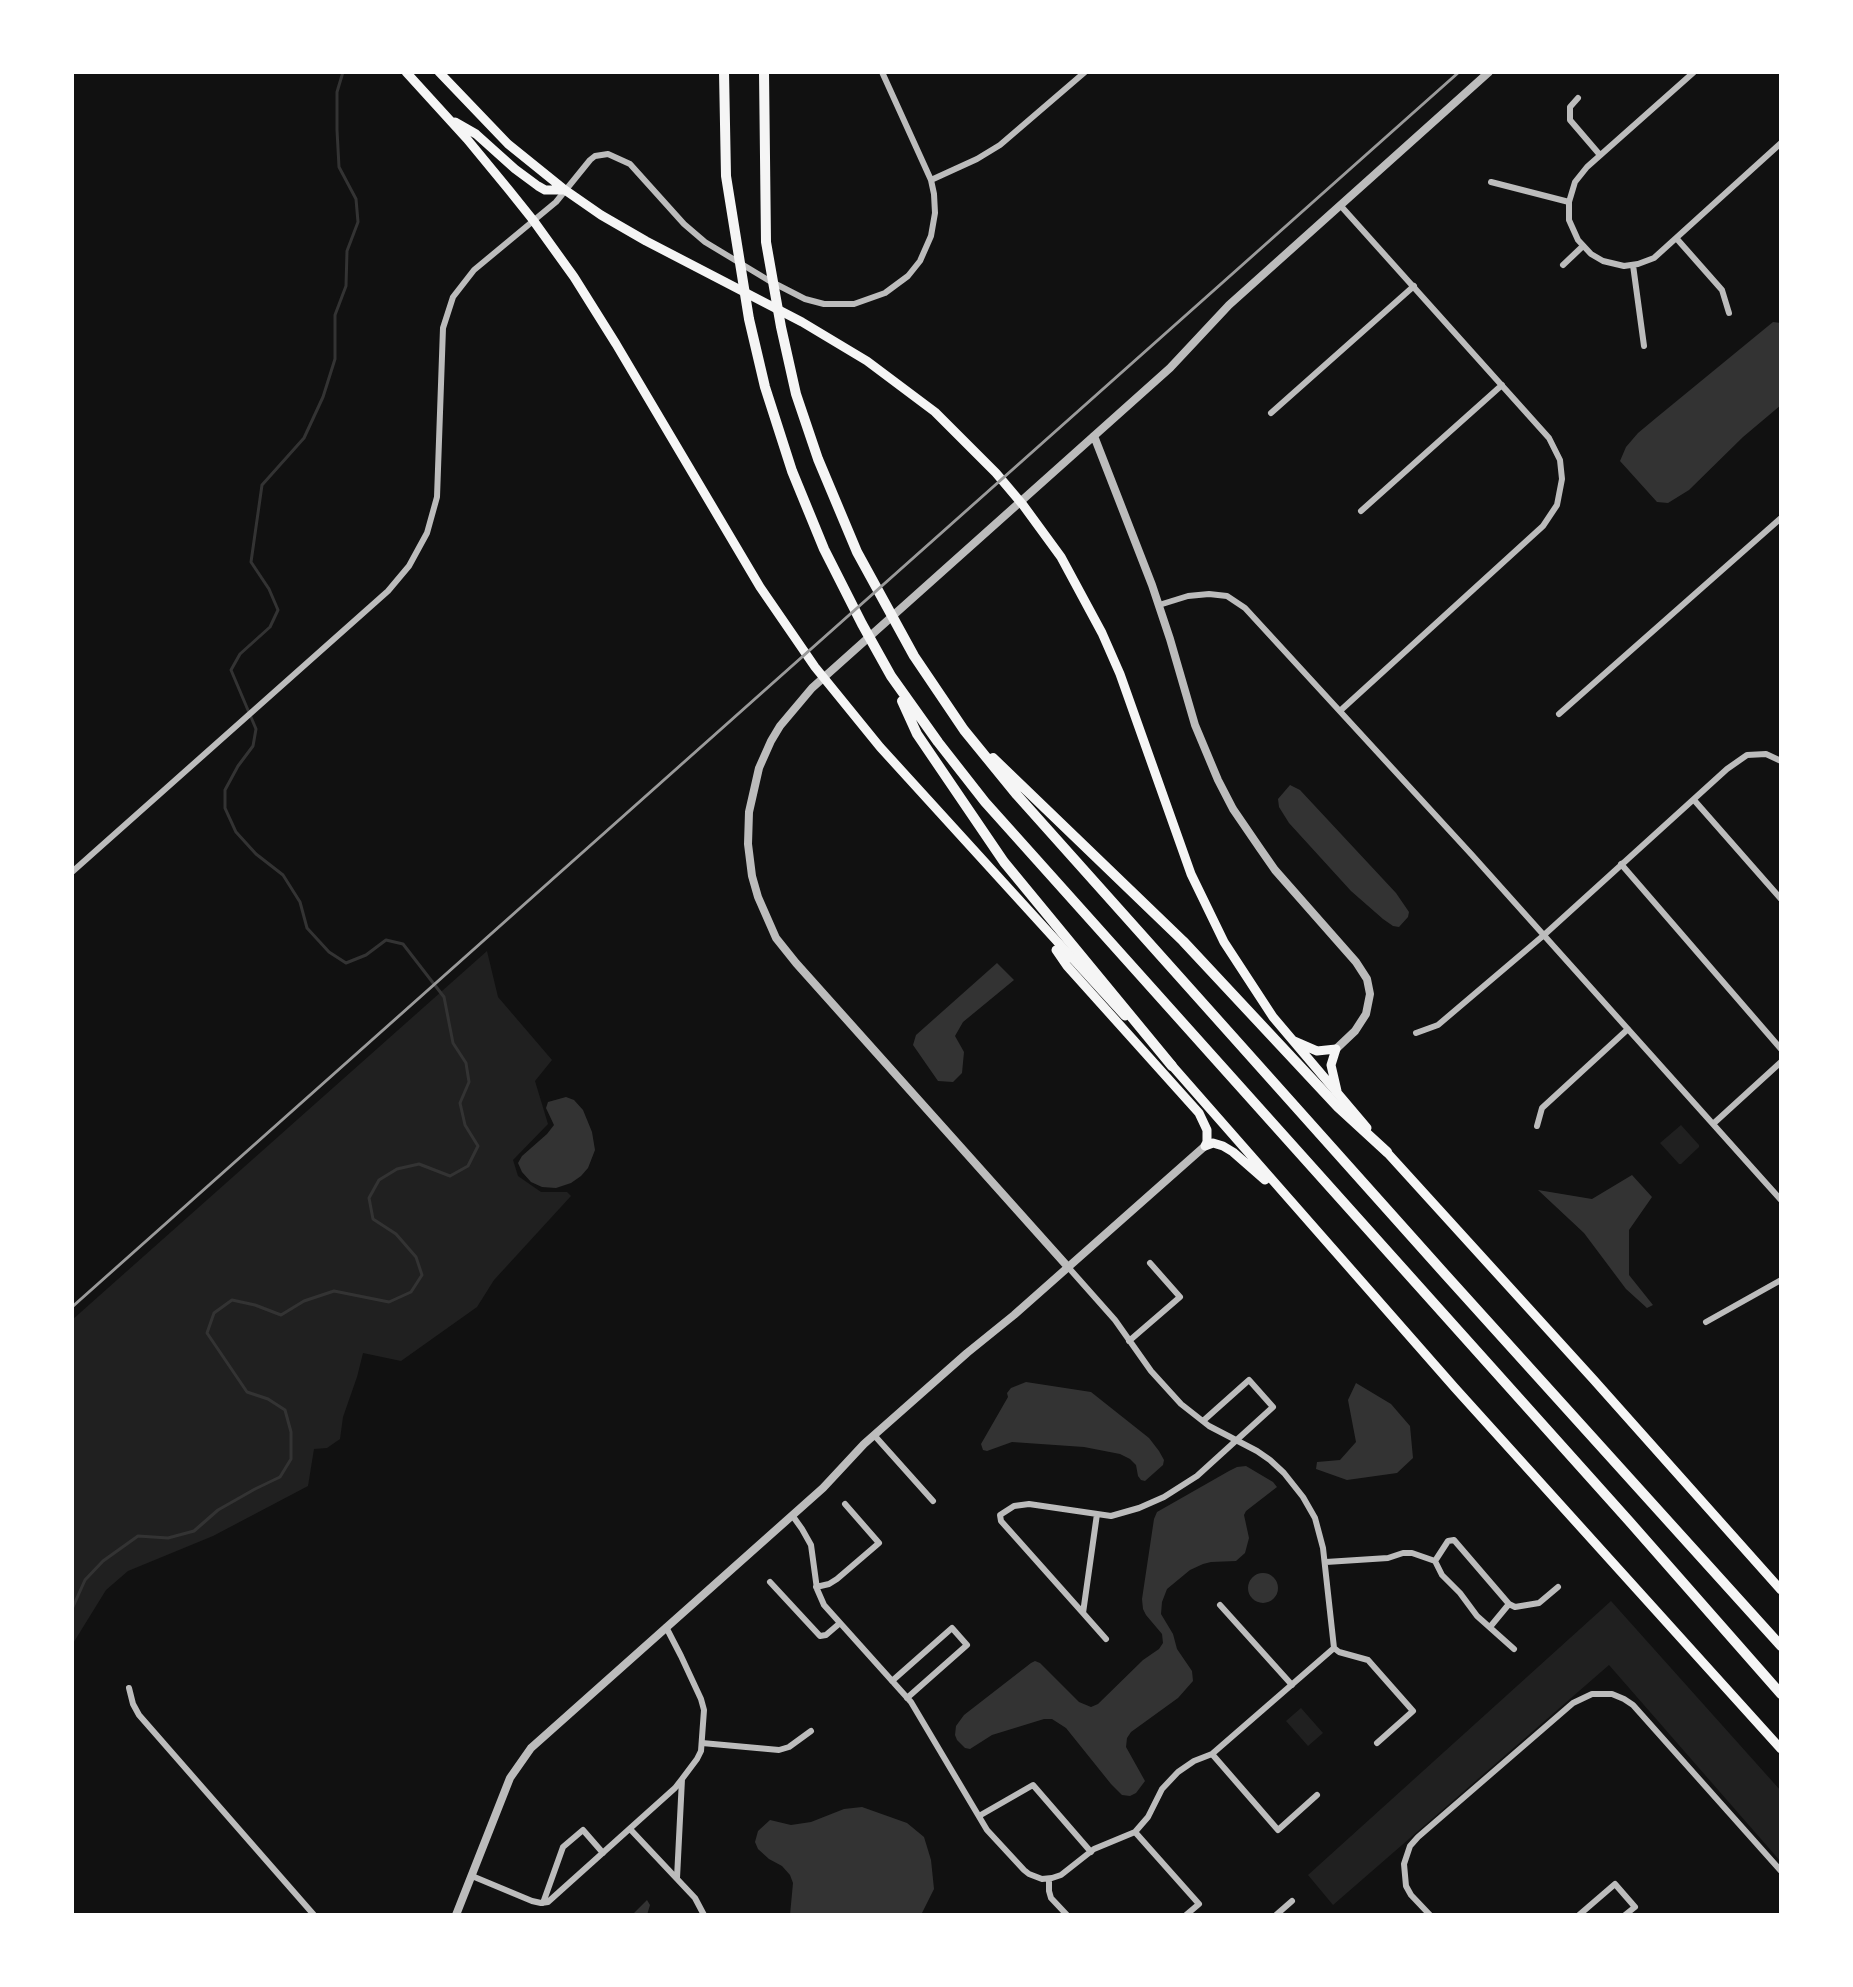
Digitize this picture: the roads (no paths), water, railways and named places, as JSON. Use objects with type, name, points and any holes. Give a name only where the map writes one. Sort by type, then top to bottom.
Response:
[{"type":"highway","points":[[724,72],[726,176],[753,338],[784,450],[834,571],[891,676],[917,734],[999,854],[1172,1066]]},
{"type":"highway","points":[[764,72],[766,243],[785,349],[796,394],[814,450],[857,552],[914,656],[964,730],[996,771],[1781,1646]]},
{"type":"highway","points":[[891,676],[985,802],[1621,1512],[1781,1694]]},
{"type":"highway","points":[[964,730],[1183,941],[1338,1107],[1387,1152]]},
{"type":"main road","points":[[406,72],[450,120],[533,220],[573,277],[616,344],[760,587],[784,624],[850,711],[1031,914],[1172,1066],[1289,1202],[1781,1749]]},
{"type":"main road","points":[[439,72],[508,144],[566,190],[646,241],[802,322],[867,361],[924,403],[974,450],[1006,485],[1042,529],[1069,571],[1102,633],[1120,674],[1183,853],[1206,906],[1242,971],[1289,1038],[1387,1152],[1781,1590]]},
{"type":"main road","points":[[450,120],[476,134],[538,186],[545,190],[566,190]]},
{"type":"main road","points":[[1031,914],[1067,966],[1199,1113],[1207,1130],[1205,1146],[1217,1144],[1233,1152],[1289,1202]]},
{"type":"main road","points":[[1289,1038],[1313,1051],[1336,1049],[1331,1070],[1338,1094]]},
{"type":"street","points":[[72,872],[391,588],[415,557],[430,524],[437,497],[442,333],[448,310],[456,292],[470,273],[556,202],[590,160],[596,156],[608,154],[635,168],[684,224],[710,246],[790,293],[814,302],[839,305],[868,300],[885,293],[901,282],[914,269],[926,250],[934,227],[935,203],[931,180],[882,72]]},
{"type":"street","points":[[931,180],[977,159],[1008,140],[1085,72]]},
{"type":"street","points":[[1377,1743],[1413,1712],[1368,1660],[1339,1652],[1334,1648],[1326,1562],[1320,1533],[1315,1518],[1297,1489],[1270,1460],[1203,1421],[1167,1390],[1115,1320],[782,946],[768,922],[758,897],[750,866],[747,834],[751,797],[765,754],[780,726],[800,701],[1170,368],[1229,305],[1489,72]]},
{"type":"street","points":[[1694,72],[1581,173],[1572,190],[1568,212],[1572,230],[1591,254],[1613,264],[1633,265],[1654,258],[1781,143]]},
{"type":"street","points":[[1578,98],[1570,106],[1570,120],[1600,156]]},
{"type":"street","points":[[1491,182],[1569,201]]},
{"type":"street","points":[[1340,205],[1549,438],[1559,458],[1562,479],[1560,495],[1547,523],[1341,710]]},
{"type":"street","points":[[1677,239],[1722,290],[1729,313]]},
{"type":"street","points":[[1563,265],[1583,246]]},
{"type":"street","points":[[1633,265],[1644,346]]},
{"type":"street","points":[[1271,413],[1414,286]]},
{"type":"street","points":[[1361,511],[1502,385]]},
{"type":"street","points":[[1094,436],[1143,558],[1195,725],[1208,759],[1233,809],[1275,870],[1356,962],[1367,979],[1370,994],[1366,1014],[1355,1030],[1336,1049]]},
{"type":"street","points":[[1559,714],[1781,518]]},
{"type":"street","points":[[1159,605],[1188,596],[1209,594],[1227,596],[1245,608],[1341,710],[1781,1200]]},
{"type":"street","points":[[1416,1033],[1438,1025],[1544,935],[1727,769],[1747,755],[1766,753],[1781,761]]},
{"type":"street","points":[[1694,800],[1781,899]]},
{"type":"street","points":[[1622,864],[1781,1049]]},
{"type":"street","points":[[1537,1126],[1542,1108],[1628,1029]]},
{"type":"street","points":[[1713,1124],[1781,1062]]},
{"type":"street","points":[[456,1915],[510,1778],[525,1755],[550,1729],[823,1488],[874,1435],[1205,1146]]},
{"type":"street","points":[[1129,1341],[1180,1297],[1150,1263]]},
{"type":"street","points":[[1706,1322],[1781,1280]]},
{"type":"street","points":[[1106,1639],[1001,1521],[1000,1517],[1014,1506],[1029,1504],[1117,1515],[1164,1497],[1203,1472],[1273,1407],[1249,1380],[1203,1421]]},
{"type":"street","points":[[874,1435],[933,1501]]},
{"type":"street","points":[[816,1587],[829,1584],[837,1579],[879,1543],[845,1504]]},
{"type":"street","points":[[1083,1613],[1097,1514]]},
{"type":"street","points":[[792,1515],[811,1545],[816,1587],[822,1602],[907,1698],[987,1830],[1024,1870],[1035,1877],[1049,1879],[1064,1874],[1091,1852],[1135,1832],[1148,1817],[1160,1793],[1171,1779],[1190,1764],[1212,1754],[1334,1648]]},
{"type":"street","points":[[1435,1561],[1448,1541],[1454,1540],[1512,1606],[1539,1603],[1558,1587]]},
{"type":"street","points":[[1326,1562],[1388,1558],[1403,1553],[1412,1553],[1435,1561],[1447,1581],[1460,1593],[1477,1616],[1514,1649]]},
{"type":"street","points":[[770,1582],[820,1636],[826,1635],[840,1623]]},
{"type":"street","points":[[1490,1627],[1509,1604]]},
{"type":"street","points":[[1221,1605],[1292,1685]]},
{"type":"street","points":[[472,1876],[532,1901],[543,1902],[553,1899],[675,1788],[698,1757],[702,1743],[703,1704],[666,1627]]},
{"type":"street","points":[[892,1681],[952,1628],[967,1645],[907,1698]]},
{"type":"street","points":[[129,1688],[133,1704],[139,1715],[314,1915]]},
{"type":"street","points":[[1430,1915],[1409,1891],[1404,1867],[1408,1850],[1419,1836],[1573,1703],[1588,1695],[1603,1693],[1620,1697],[1633,1705],[1781,1871]]},
{"type":"street","points":[[702,1743],[779,1750],[789,1747],[811,1731]]},
{"type":"street","points":[[1212,1754],[1278,1830],[1317,1795]]},
{"type":"street","points":[[677,1878],[682,1779]]},
{"type":"street","points":[[979,1816],[1033,1785],[1091,1852]]},
{"type":"street","points":[[630,1829],[698,1900],[704,1915]]},
{"type":"street","points":[[543,1902],[563,1847],[583,1830],[603,1853]]},
{"type":"street","points":[[1135,1832],[1199,1904],[1186,1915]]},
{"type":"street","points":[[1049,1879],[1051,1898],[1067,1915]]},
{"type":"street","points":[[1579,1915],[1615,1884],[1635,1907],[1625,1915]]},
{"type":"street","points":[[1276,1915],[1292,1901]]},
{"type":"waterway","points":[[72,1609],[85,1580],[103,1561],[138,1536],[168,1538],[194,1531],[218,1510],[280,1477],[291,1459],[291,1432],[285,1410],[268,1399],[247,1392],[207,1333],[214,1313],[232,1300],[255,1305],[281,1315],[304,1301],[334,1291],[389,1302],[411,1292],[422,1275],[416,1257],[396,1234],[373,1219],[369,1198],[379,1180],[397,1169],[419,1164],[450,1176],[468,1166],[478,1146],[465,1125],[460,1103],[469,1082],[466,1063],[453,1043],[444,997],[403,944],[386,940],[366,955],[346,963],[329,952],[307,928],[300,902],[283,875],[256,854],[236,832],[225,808],[225,790],[238,766],[253,746],[256,729],[231,670],[240,654],[270,627],[278,610],[269,589],[251,562],[262,485],[304,438],[323,397],[335,359],[335,315],[346,286],[347,251],[358,222],[356,199],[339,167],[337,92],[343,72]]},
{"type":"railway","points":[[72,1307],[1459,72]]}]
